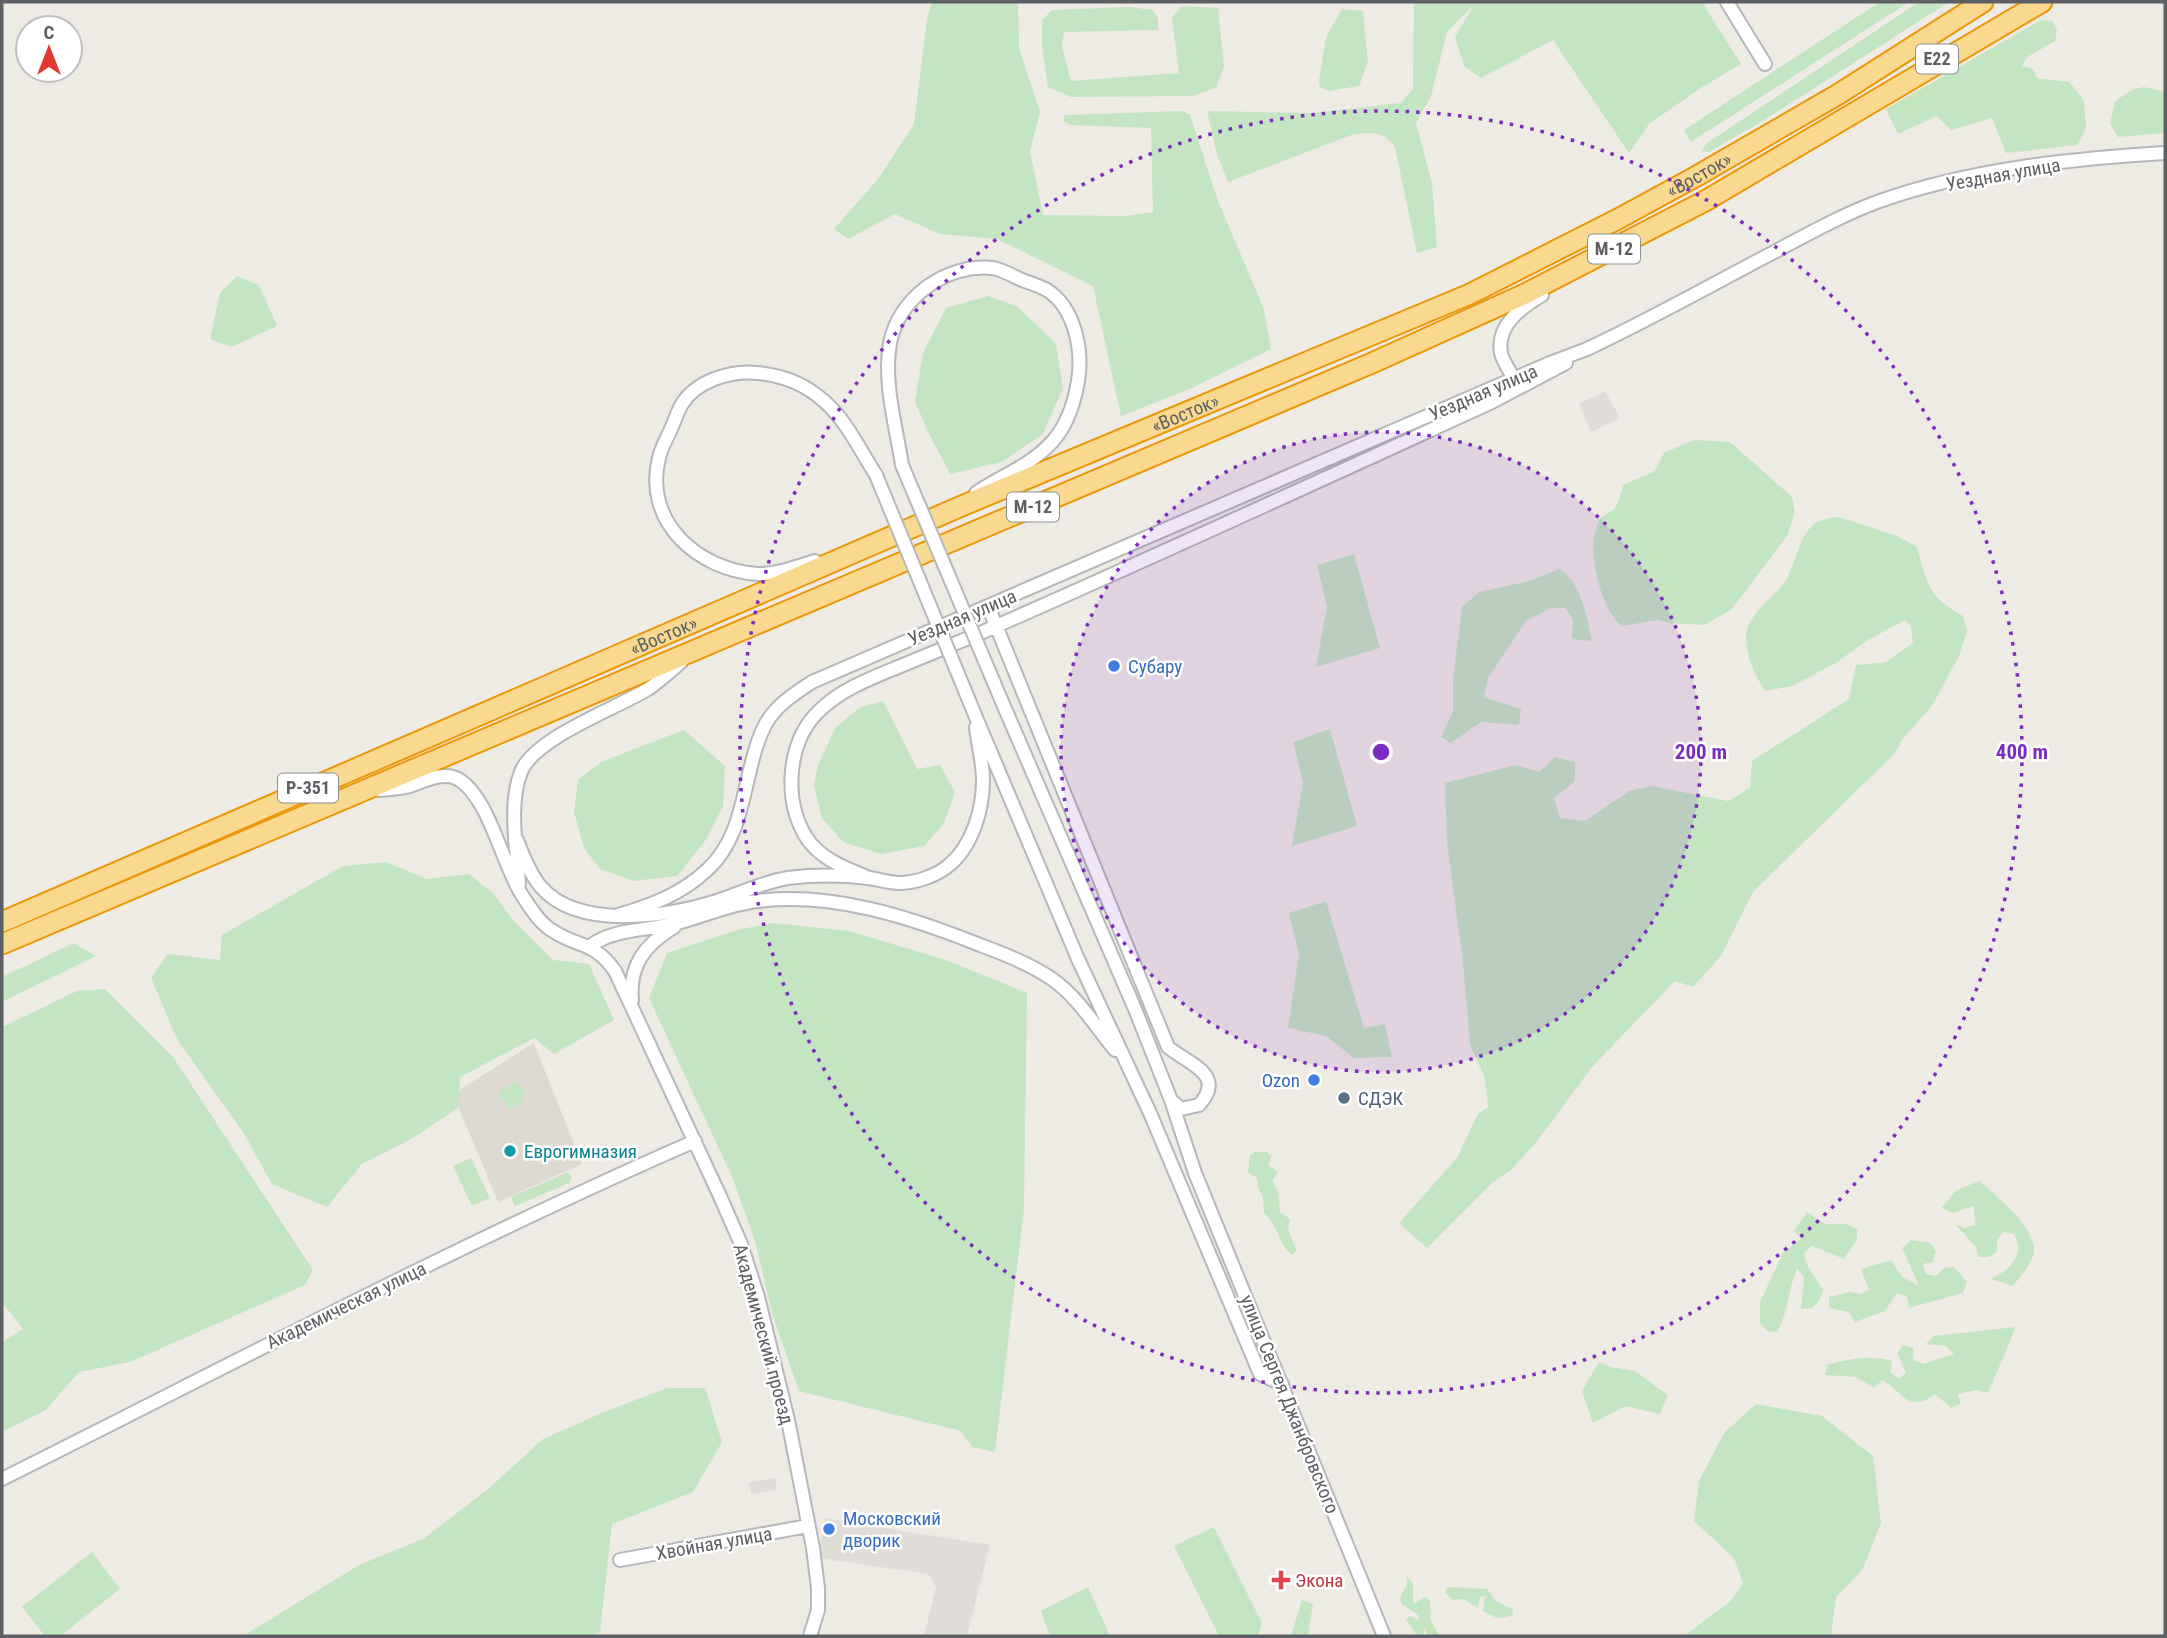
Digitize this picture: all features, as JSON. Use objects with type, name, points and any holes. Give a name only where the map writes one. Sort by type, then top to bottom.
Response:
[{"type":"highway","points":[[1837,95],[1970,2]]},
{"type":"highway","points":[[1837,95],[1983,2]]},
{"type":"highway","name":"E22","points":[[1847,116],[2026,2]]},
{"type":"highway","points":[[1847,116],[2042,2]]},
{"type":"highway","name":"«Восток»","points":[[518,700],[964,505],[1470,294],[1627,214],[1837,95]]},
{"type":"highway","name":"«Восток»","points":[[694,652],[1372,363],[1525,294],[1704,201],[1847,116]]},
{"type":"highway","name":"Р-351","points":[[2,944],[694,652]]},
{"type":"highway","name":"Р-351","points":[[2,922],[222,825],[518,700]]},
{"type":"street","points":[[1727,2],[1765,64]]},
{"type":"street","name":"Уездная улица","points":[[618,915],[666,900],[710,868],[727,845],[742,806],[748,778],[766,724],[784,701],[812,682],[1516,384],[1806,235],[1876,203],[2002,170],[2112,156],[2165,153]]},
{"type":"street","points":[[1516,384],[1502,355],[1501,345],[1507,325],[1514,314],[1579,274],[1606,253]]},
{"type":"street","name":"улица Сергея Джанбровского","points":[[964,505],[975,493],[1030,462],[1049,446],[1069,415],[1076,396],[1080,354],[1071,319],[1062,303],[1046,290],[996,269],[981,268],[945,276],[927,286],[909,305],[895,329],[890,343],[888,366],[902,464],[1135,1009],[1171,1100],[1195,1173],[1384,1636]]},
{"type":"street","points":[[856,553],[760,574],[727,568],[698,555],[681,542],[669,527],[659,505],[656,480],[659,457],[682,403],[696,389],[718,377],[745,372],[776,374],[805,387],[824,401],[842,422],[876,475],[1078,959],[1129,1067],[1260,1374],[1282,1384]]},
{"type":"street","name":"Уездная улица","points":[[867,877],[826,858],[807,838],[796,815],[792,794],[792,769],[796,748],[805,727],[832,699],[862,682],[996,626],[1480,408],[1516,384]]},
{"type":"street","points":[[988,606],[1168,1047],[1200,1068],[1209,1082],[1205,1099],[1199,1105],[1181,1109],[1171,1100]]},
{"type":"street","points":[[520,891],[515,795],[521,772],[533,754],[549,740],[651,687],[694,652]]},
{"type":"street","points":[[517,840],[524,860],[541,887],[555,900],[600,916],[673,911],[789,878],[867,877],[899,883],[924,879],[948,867],[964,849],[975,827],[982,800],[983,778],[975,715]]},
{"type":"street","points":[[358,792],[404,788],[441,776],[458,779],[473,793],[485,813],[520,891],[536,915],[552,931],[590,946],[602,937],[683,922],[725,906],[760,900],[797,900],[865,908],[944,931],[1029,965],[1053,979],[1077,1000],[1129,1067]]},
{"type":"street","points":[[633,1008],[631,983],[636,966],[645,951],[662,934],[719,900]]},
{"type":"street","name":"Академический проезд","points":[[590,946],[601,954],[615,971],[633,1008],[741,1244],[758,1297],[788,1420],[818,1587],[818,1610],[810,1636]]},
{"type":"street","points":[[1184,1141],[1184,1121],[1190,1109]]},
{"type":"street","name":"Академическая улица","points":[[2,1479],[380,1287],[586,1189],[695,1141]]},
{"type":"street","name":"Хвойная улица","points":[[620,1559],[808,1526]]},
{"type":"shaded area","points":[[1605,391],[1620,418],[1591,432],[1579,404]]},
{"type":"shaded area","points":[[534,1043],[582,1164],[498,1202],[453,1094]]},
{"type":"shaded area","points":[[775,1478],[777,1490],[751,1494],[749,1482]]},
{"type":"shaded area","points":[[825,1518],[990,1545],[967,1636],[924,1635],[936,1588],[928,1574],[818,1558]]},
{"type":"green space","points":[[932,2],[1018,2],[1019,48],[1040,112],[1030,151],[1043,215],[1125,216],[1153,212],[1151,128],[1071,125],[1063,121],[1065,115],[1182,111],[1190,115],[1218,201],[1264,309],[1271,349],[1190,389],[1121,416],[1093,286],[997,239],[940,234],[895,214],[848,239],[834,229],[878,179],[914,124],[927,18]]},
{"type":"green space","points":[[1414,2],[1702,2],[1741,64],[1649,124],[1629,153],[1553,40],[1481,78],[1464,66],[1455,37],[1474,5],[1447,32],[1431,96],[1416,123],[1432,183],[1437,247],[1417,253],[1395,147],[1382,135],[1354,134],[1228,182],[1217,154],[1207,111],[1312,113],[1401,103],[1413,89]]},
{"type":"green space","points":[[1880,2],[1909,2],[1691,142],[1684,130]]},
{"type":"green space","points":[[1919,2],[1949,2],[1761,122],[1709,152],[1701,151],[1707,143]]},
{"type":"green space","points":[[1182,6],[1218,8],[1224,67],[1216,88],[1192,96],[1071,97],[1048,87],[1042,46],[1042,20],[1052,10],[1129,7],[1153,10],[1158,19],[1158,30],[1064,32],[1062,46],[1071,81],[1179,73],[1172,18]]},
{"type":"green space","points":[[1342,9],[1363,11],[1368,62],[1359,86],[1328,91],[1320,87],[1319,81],[1326,37]]},
{"type":"green space","points":[[2041,20],[2052,21],[2057,30],[2055,41],[2027,57],[2022,66],[2033,69],[2037,78],[2069,82],[2084,100],[2086,127],[2078,145],[2006,153],[1992,118],[1951,130],[1937,116],[1898,134],[1886,109]]},
{"type":"green space","points":[[2144,87],[2165,92],[2165,133],[2118,137],[2110,124],[2115,101],[2133,89]]},
{"type":"green space","points":[[237,276],[259,285],[277,326],[232,347],[210,339],[220,293]]},
{"type":"green space","points":[[988,296],[1017,306],[1056,344],[1063,388],[1043,434],[1002,462],[950,474],[915,401],[923,353],[946,308]]},
{"type":"green space","points":[[1694,440],[1730,442],[1792,497],[1795,513],[1787,536],[1731,610],[1704,625],[1658,620],[1622,626],[1614,618],[1601,592],[1594,560],[1595,530],[1600,519],[1617,505],[1623,485],[1655,471],[1664,453]]},
{"type":"green space","points":[[1839,517],[1897,536],[1917,547],[1931,588],[1942,602],[1963,616],[1967,631],[1959,656],[1932,706],[1904,737],[1894,754],[1753,892],[1721,956],[1693,987],[1675,981],[1592,1067],[1537,1141],[1511,1170],[1493,1182],[1427,1248],[1399,1223],[1457,1158],[1478,1114],[1488,1107],[1485,1078],[1470,1045],[1463,963],[1447,842],[1445,783],[1516,765],[1539,772],[1555,757],[1575,762],[1575,781],[1554,798],[1560,818],[1585,821],[1629,791],[1652,786],[1728,801],[1750,788],[1752,761],[1849,699],[1856,665],[1886,662],[1913,643],[1911,627],[1905,620],[1866,641],[1836,663],[1792,686],[1765,691],[1749,658],[1747,628],[1784,583],[1808,531],[1819,521]]},
{"type":"green space","points":[[1354,554],[1380,648],[1316,667],[1327,606],[1317,565]]},
{"type":"green space","points":[[1560,569],[1578,592],[1592,641],[1572,639],[1573,619],[1565,608],[1551,608],[1526,621],[1488,678],[1484,697],[1521,709],[1519,725],[1481,722],[1451,743],[1441,737],[1453,711],[1453,680],[1462,607],[1479,592],[1529,581]]},
{"type":"green space","points":[[883,701],[917,769],[940,765],[955,792],[944,823],[924,846],[881,854],[843,842],[822,818],[814,786],[818,765],[836,727],[861,707]]},
{"type":"green space","points":[[1330,729],[1357,826],[1292,846],[1303,782],[1293,742]]},
{"type":"green space","points":[[684,730],[725,766],[723,807],[705,841],[677,876],[633,881],[600,869],[584,848],[574,812],[578,780],[601,762]]},
{"type":"green space","points":[[387,862],[426,879],[469,874],[494,894],[513,920],[553,960],[589,964],[614,1020],[554,1054],[534,1038],[460,1077],[458,1108],[413,1138],[362,1164],[327,1207],[272,1184],[243,1132],[177,1039],[151,978],[168,954],[220,960],[222,935],[343,866]]},
{"type":"green space","points":[[1326,901],[1364,1028],[1385,1024],[1392,1057],[1354,1058],[1326,1036],[1288,1028],[1299,954],[1289,913]]},
{"type":"green space","points":[[773,923],[849,931],[946,960],[1027,993],[1024,1209],[995,1452],[972,1447],[961,1431],[799,1391],[773,1316],[755,1241],[733,1179],[649,998],[667,953],[737,930]]},
{"type":"green space","points":[[74,943],[96,956],[2,1002],[2,977]]},
{"type":"green space","points":[[105,989],[173,1057],[313,1270],[305,1285],[130,1362],[79,1372],[46,1410],[2,1432],[2,1342],[23,1329],[2,1302],[2,1027],[77,991]]},
{"type":"green space","points":[[517,1081],[525,1094],[522,1096],[524,1101],[510,1110],[497,1093]]},
{"type":"green space","points":[[1267,1152],[1271,1156],[1269,1166],[1278,1172],[1272,1181],[1278,1191],[1280,1212],[1290,1219],[1288,1230],[1297,1251],[1292,1255],[1264,1213],[1263,1197],[1257,1178],[1248,1172],[1250,1155]]},
{"type":"green space","points":[[471,1158],[490,1198],[472,1206],[453,1166]]},
{"type":"green space","points":[[568,1172],[572,1177],[569,1183],[515,1206],[511,1197]]},
{"type":"green space","points":[[1979,1181],[2023,1224],[2033,1244],[2034,1253],[2030,1262],[2013,1286],[1991,1279],[2014,1261],[2018,1249],[2014,1234],[2003,1232],[1997,1240],[1997,1251],[1989,1257],[1978,1257],[1976,1247],[1955,1224],[1965,1228],[1975,1225],[1974,1206],[1952,1213],[1942,1208],[1955,1191]]},
{"type":"green space","points":[[1807,1212],[1825,1224],[1847,1224],[1857,1229],[1857,1240],[1844,1259],[1812,1246],[1804,1253],[1806,1263],[1823,1290],[1819,1301],[1812,1308],[1801,1309],[1804,1277],[1797,1269],[1781,1325],[1777,1332],[1767,1331],[1760,1323],[1760,1302],[1783,1253],[1801,1239],[1794,1231]]},
{"type":"green space","points":[[1911,1240],[1931,1243],[1936,1252],[1933,1262],[1923,1264],[1926,1274],[1936,1276],[1944,1268],[1954,1267],[1967,1282],[1963,1293],[1909,1308],[1907,1297],[1897,1293],[1885,1311],[1855,1322],[1849,1312],[1829,1308],[1829,1297],[1850,1292],[1860,1294],[1869,1290],[1861,1269],[1891,1260],[1902,1277],[1919,1286],[1902,1248]]},
{"type":"green space","points":[[2016,1327],[1988,1393],[1977,1390],[1958,1394],[1961,1404],[1951,1408],[1935,1394],[1918,1402],[1906,1399],[1882,1380],[1874,1388],[1856,1377],[1825,1375],[1828,1364],[1876,1358],[1892,1361],[1890,1372],[1899,1379],[1906,1372],[1897,1353],[1903,1345],[1914,1348],[1913,1360],[1923,1364],[1954,1354],[1946,1346],[1926,1344],[1934,1336]]},
{"type":"green space","points":[[1599,1362],[1610,1367],[1635,1371],[1668,1395],[1660,1414],[1626,1406],[1593,1423],[1582,1391]]},
{"type":"green space","points":[[667,1388],[705,1388],[722,1442],[693,1492],[612,1524],[600,1632],[593,1636],[243,1636],[359,1565],[423,1539],[487,1490],[543,1439]]},
{"type":"green space","points":[[1756,1404],[1822,1416],[1873,1456],[1881,1523],[1862,1570],[1836,1597],[1831,1636],[1684,1636],[1732,1600],[1743,1583],[1734,1558],[1694,1521],[1699,1481],[1724,1433]]},
{"type":"green space","points":[[1214,1527],[1262,1623],[1258,1636],[1219,1636],[1174,1546]]},
{"type":"green space","points":[[92,1552],[120,1589],[60,1636],[45,1636],[22,1607]]},
{"type":"green space","points":[[1406,1576],[1413,1583],[1413,1604],[1425,1597],[1430,1600],[1431,1621],[1440,1636],[1428,1636],[1424,1628],[1423,1636],[1417,1636],[1406,1619],[1411,1616],[1419,1621],[1419,1616],[1402,1604],[1400,1598],[1407,1584]]},
{"type":"green space","points":[[1088,1587],[1110,1636],[1050,1636],[1041,1611]]},
{"type":"green space","points":[[1447,1587],[1487,1589],[1497,1602],[1513,1609],[1512,1616],[1497,1618],[1483,1611],[1485,1596],[1480,1597],[1478,1608],[1464,1599],[1453,1600],[1445,1592]]},
{"type":"green space","points":[[1302,1600],[1313,1604],[1308,1636],[1291,1636]]},
{"type":"place","name":"Субару","points":[[1114,666]]},
{"type":"place","name":"Ozon","points":[[1314,1080]]},
{"type":"place","name":"СДЭК","points":[[1344,1098]]},
{"type":"place","name":"Еврогимназия","points":[[510,1151]]},
{"type":"place","name":"Московский дворик","points":[[829,1529]]},
{"type":"place","name":"Экона","points":[[1281,1580]]}]
